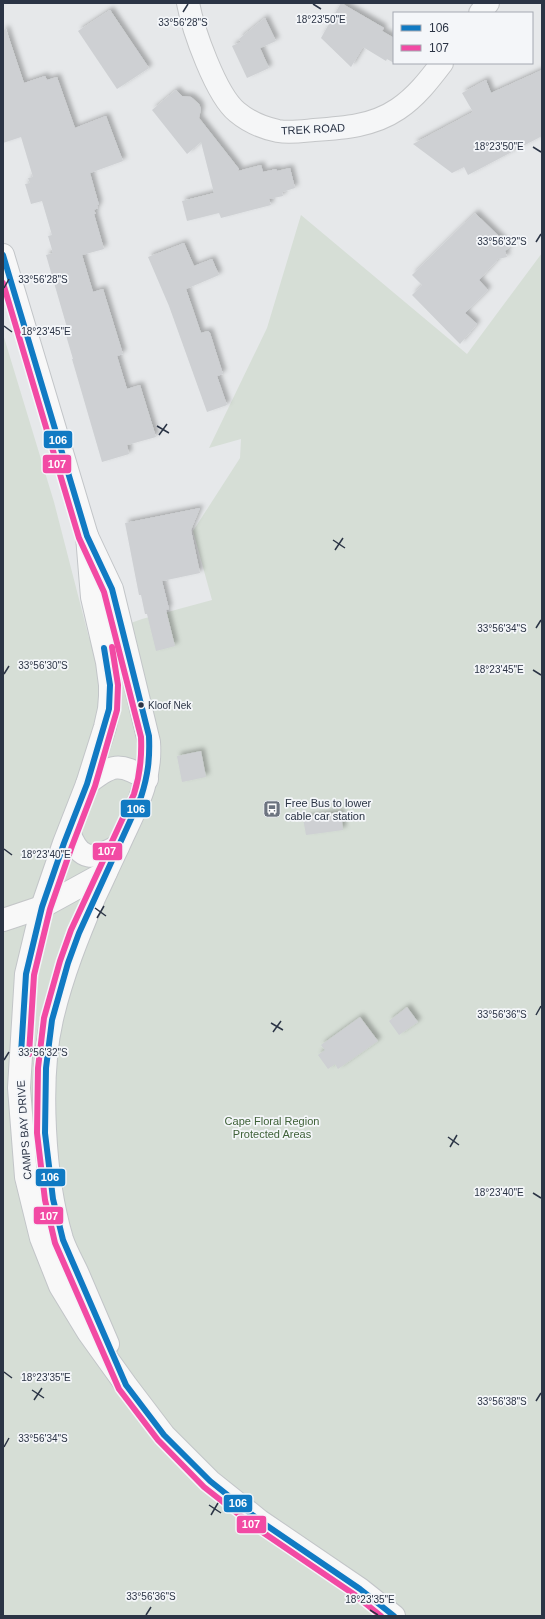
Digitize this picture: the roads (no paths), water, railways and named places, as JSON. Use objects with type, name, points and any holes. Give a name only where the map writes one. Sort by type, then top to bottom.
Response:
[{"type":"main road","points":[[3,256],[87,536]]},
{"type":"main road","name":"CAMPS BAY DRIVE","points":[[87,536],[112,589],[146,724],[150,758],[147,779],[141,797],[106,872],[75,945],[52,1020],[46,1068],[45,1133],[53,1199],[63,1240],[126,1386]]},
{"type":"main road","name":"CAMPS BAY DRIVE","points":[[87,536],[92,597],[101,634],[110,685],[108,715],[87,784],[42,908],[26,974],[19,1088],[26,1177],[41,1238],[60,1286],[88,1332],[126,1386],[164,1435],[210,1481],[260,1521],[360,1590],[394,1616]]},
{"type":"main road","points":[[87,784],[102,772],[116,768],[129,769],[147,779]]},
{"type":"main road","points":[[69,832],[77,849],[88,856],[95,857],[118,846]]},
{"type":"main road","points":[[3,920],[42,908],[106,872]]},
{"type":"street","name":"TREK ROAD","points":[[188,3],[196,34],[217,84],[225,98],[236,111],[249,121],[264,128],[280,132],[345,128],[364,125],[382,119],[413,98],[441,64]]},
{"type":"street","points":[[481,12],[488,3]]},
{"type":"place","name":"Kloof Nek","points":[[141,705]]},
{"type":"place","name":"Free Bus to lower cable car station","points":[[272,809]]},
{"type":"park label","name":"Cape Floral Region Protected Areas","points":[[272,1127]]}]
